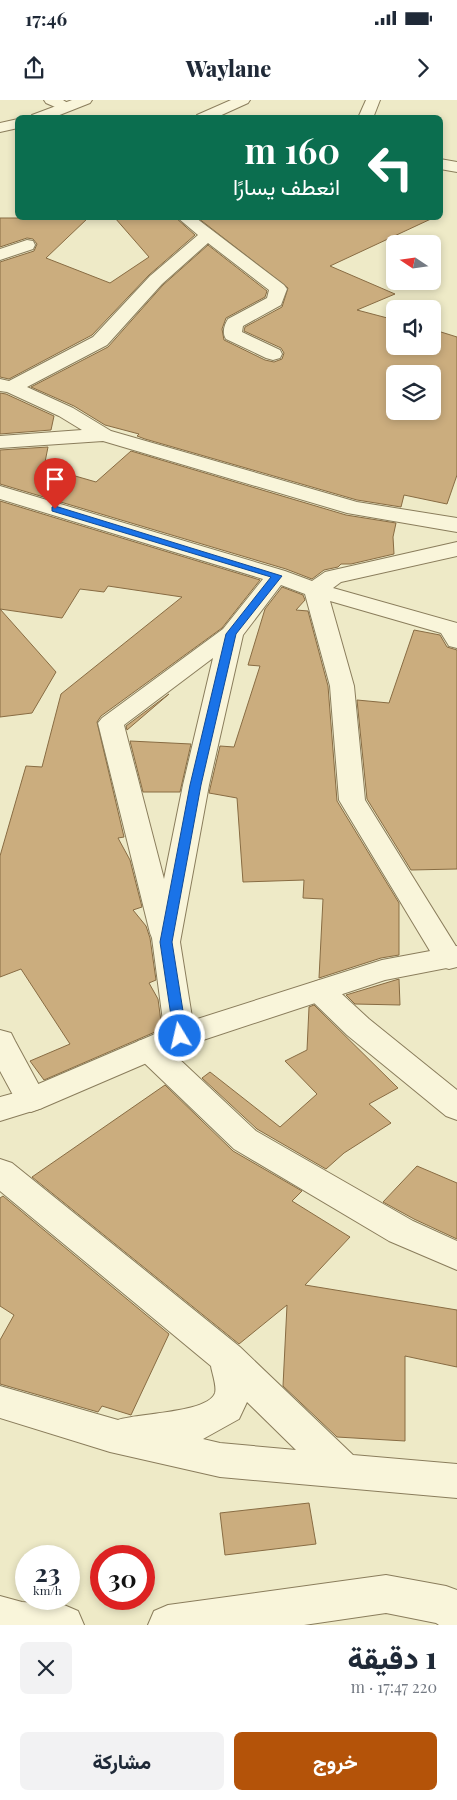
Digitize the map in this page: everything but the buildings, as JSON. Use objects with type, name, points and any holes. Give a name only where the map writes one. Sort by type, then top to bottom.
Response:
[{"type":"street","points":[[52,100],[67,107]]},
{"type":"street","points":[[45,115],[85,100]]},
{"type":"street","points":[[209,115],[243,100]]},
{"type":"street","points":[[366,115],[373,100]]},
{"type":"street","points":[[0,128],[15,124]]},
{"type":"street","points":[[443,165],[457,167]]},
{"type":"street","points":[[189,220],[278,289],[275,301],[234,323],[233,335],[273,354]]},
{"type":"street","points":[[6,386],[100,341],[156,280],[208,235]]},
{"type":"street","points":[[0,255],[27,245]]},
{"type":"street","points":[[6,386],[66,412],[104,435],[355,508],[457,525]]},
{"type":"street","points":[[0,442],[104,435]]},
{"type":"street","points":[[0,492],[277,576],[315,590],[450,628],[457,641]]},
{"type":"street","points":[[315,590],[334,577],[457,549]]},
{"type":"street","points":[[180,1036],[166,942],[111,723],[231,634],[277,576]]},
{"type":"street","points":[[0,1109],[31,1100],[180,1036],[382,970],[453,957],[352,800],[342,686],[315,590]]},
{"type":"street","points":[[166,942],[196,785],[231,634]]},
{"type":"street","points":[[320,991],[358,1027],[457,1108]]},
{"type":"street","points":[[0,1041],[31,1100]]},
{"type":"street","points":[[150,1049],[246,1140],[401,1231],[457,1256]]},
{"type":"street","points":[[0,1172],[227,1358],[344,1471]]},
{"type":"street","points":[[110,1435],[198,1424],[226,1408],[234,1392],[227,1358]]},
{"type":"street","points":[[0,1402],[110,1435],[220,1460],[457,1481]]},
{"type":"street","points":[[168,1625],[386,1594],[446,1605],[457,1614]]},
{"type":"street","points":[[0,1615],[22,1622],[64,1625]]},
{"type":"route","points":[[55,509],[277,576],[231,634],[196,785],[166,942],[180,1036]]}]
